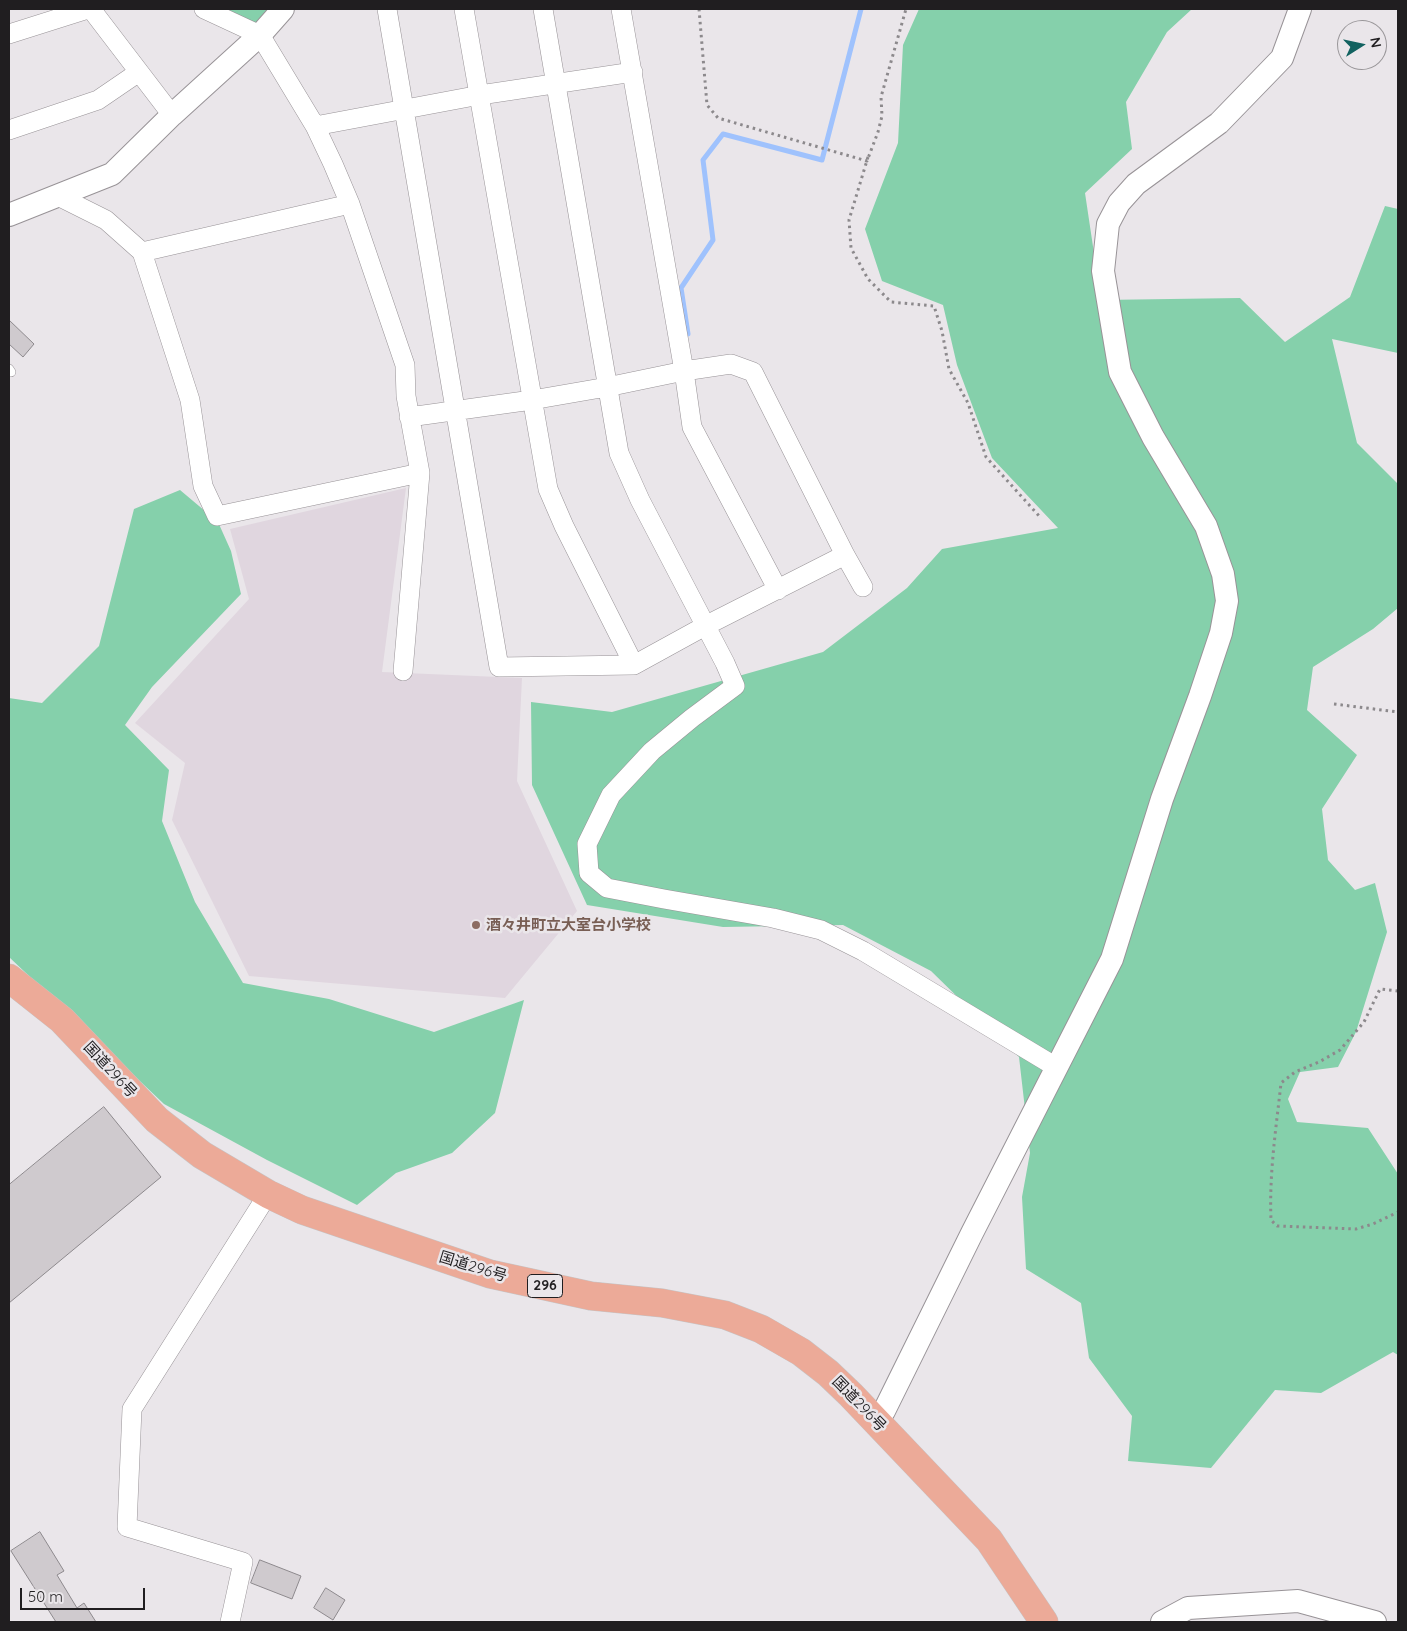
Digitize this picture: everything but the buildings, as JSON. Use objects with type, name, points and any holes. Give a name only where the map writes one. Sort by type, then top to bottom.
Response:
[{"type":"highway","name":"国道296号","points":[[9,978],[62,1020],[157,1120],[202,1155],[268,1194],[302,1210],[490,1274],[591,1296],[662,1303],[725,1315],[761,1329],[801,1352],[828,1373],[851,1395],[989,1540],[1044,1622]]},
{"type":"street","points":[[9,34],[89,9],[172,115]]},
{"type":"street","points":[[204,9],[260,35],[315,126],[350,204],[405,365],[406,396],[420,474],[403,671]]},
{"type":"street","points":[[9,215],[112,174],[172,115],[260,35],[283,9]]},
{"type":"street","points":[[387,9],[499,667],[634,665],[705,626],[845,556]]},
{"type":"street","points":[[464,9],[548,489],[564,526],[634,665]]},
{"type":"street","points":[[543,9],[619,453],[640,500],[725,663],[735,686],[652,751],[611,795],[587,844],[589,873],[607,888],[774,918],[821,930],[864,951],[1056,1067]]},
{"type":"street","points":[[621,9],[692,427],[778,590]]},
{"type":"street","points":[[875,1422],[888,1403],[972,1232],[1112,959],[1162,799],[1218,642],[1227,601],[1223,574],[1206,526],[1153,437],[1120,372],[1103,271],[1108,224],[1119,203],[1136,184],[1220,123],[1282,58],[1300,9]]},
{"type":"street","points":[[9,130],[98,100],[139,72]]},
{"type":"street","points":[[315,126],[480,95],[633,72]]},
{"type":"street","points":[[58,196],[106,220],[142,252],[190,400],[203,486],[216,516],[420,474]]},
{"type":"street","points":[[142,252],[350,204]]},
{"type":"street","points":[[409,417],[532,400],[731,364],[752,372],[845,556],[863,587]]},
{"type":"street","points":[[230,1622],[243,1562],[127,1527],[132,1409],[268,1194]]},
{"type":"street","points":[[1162,1622],[1188,1608],[1298,1601],[1375,1622]]},
{"type":"path","points":[[699,9],[707,105],[718,118],[867,161],[868,157]]},
{"type":"path","points":[[906,9],[881,97],[882,116],[878,132],[868,157],[849,220],[851,248],[868,279],[891,302],[934,306],[942,331],[949,368],[968,403],[986,457],[1040,517]]},
{"type":"path","points":[[1334,704],[1398,712]]},
{"type":"path","points":[[1398,991],[1380,989],[1364,1022],[1340,1050],[1319,1062],[1295,1072],[1281,1083],[1270,1192],[1271,1220],[1277,1226],[1356,1229],[1373,1224],[1398,1212]]},
{"type":"shaded area","points":[[406,488],[382,672],[522,678],[517,781],[577,911],[505,998],[249,976],[172,820],[185,763],[135,723],[249,599],[230,529]]},
{"type":"green space","points":[[204,9],[282,9],[260,35]]},
{"type":"green space","points":[[919,9],[1192,9],[1167,32],[1126,102],[1132,149],[1085,193],[1101,300],[1240,298],[1285,342],[1350,297],[1385,206],[1398,209],[1398,353],[1332,339],[1357,443],[1398,484],[1398,608],[1373,629],[1313,667],[1307,710],[1357,755],[1322,809],[1328,860],[1355,890],[1375,883],[1387,932],[1356,1032],[1338,1067],[1300,1072],[1288,1099],[1297,1122],[1368,1128],[1398,1174],[1398,1355],[1393,1352],[1321,1393],[1275,1390],[1211,1468],[1128,1461],[1132,1416],[1089,1358],[1081,1303],[1026,1269],[1022,1197],[1030,1153],[1019,1057],[931,971],[843,925],[723,927],[587,905],[532,785],[531,702],[612,712],[823,652],[907,588],[942,549],[1058,528],[992,458],[957,365],[943,305],[882,281],[865,229],[898,143],[903,45]]},
{"type":"green space","points":[[180,490],[218,522],[231,551],[241,594],[152,687],[125,725],[169,770],[162,821],[195,902],[243,983],[329,999],[434,1032],[524,1000],[495,1113],[452,1153],[396,1173],[357,1205],[267,1160],[164,1104],[9,957],[9,698],[42,703],[99,646],[134,509]]},
{"type":"waterway","points":[[688,334],[681,288],[713,240],[703,160],[723,134],[822,160],[861,9]]},
{"type":"place","name":"酒々井町立大室台小学校","points":[[476,925]]}]
